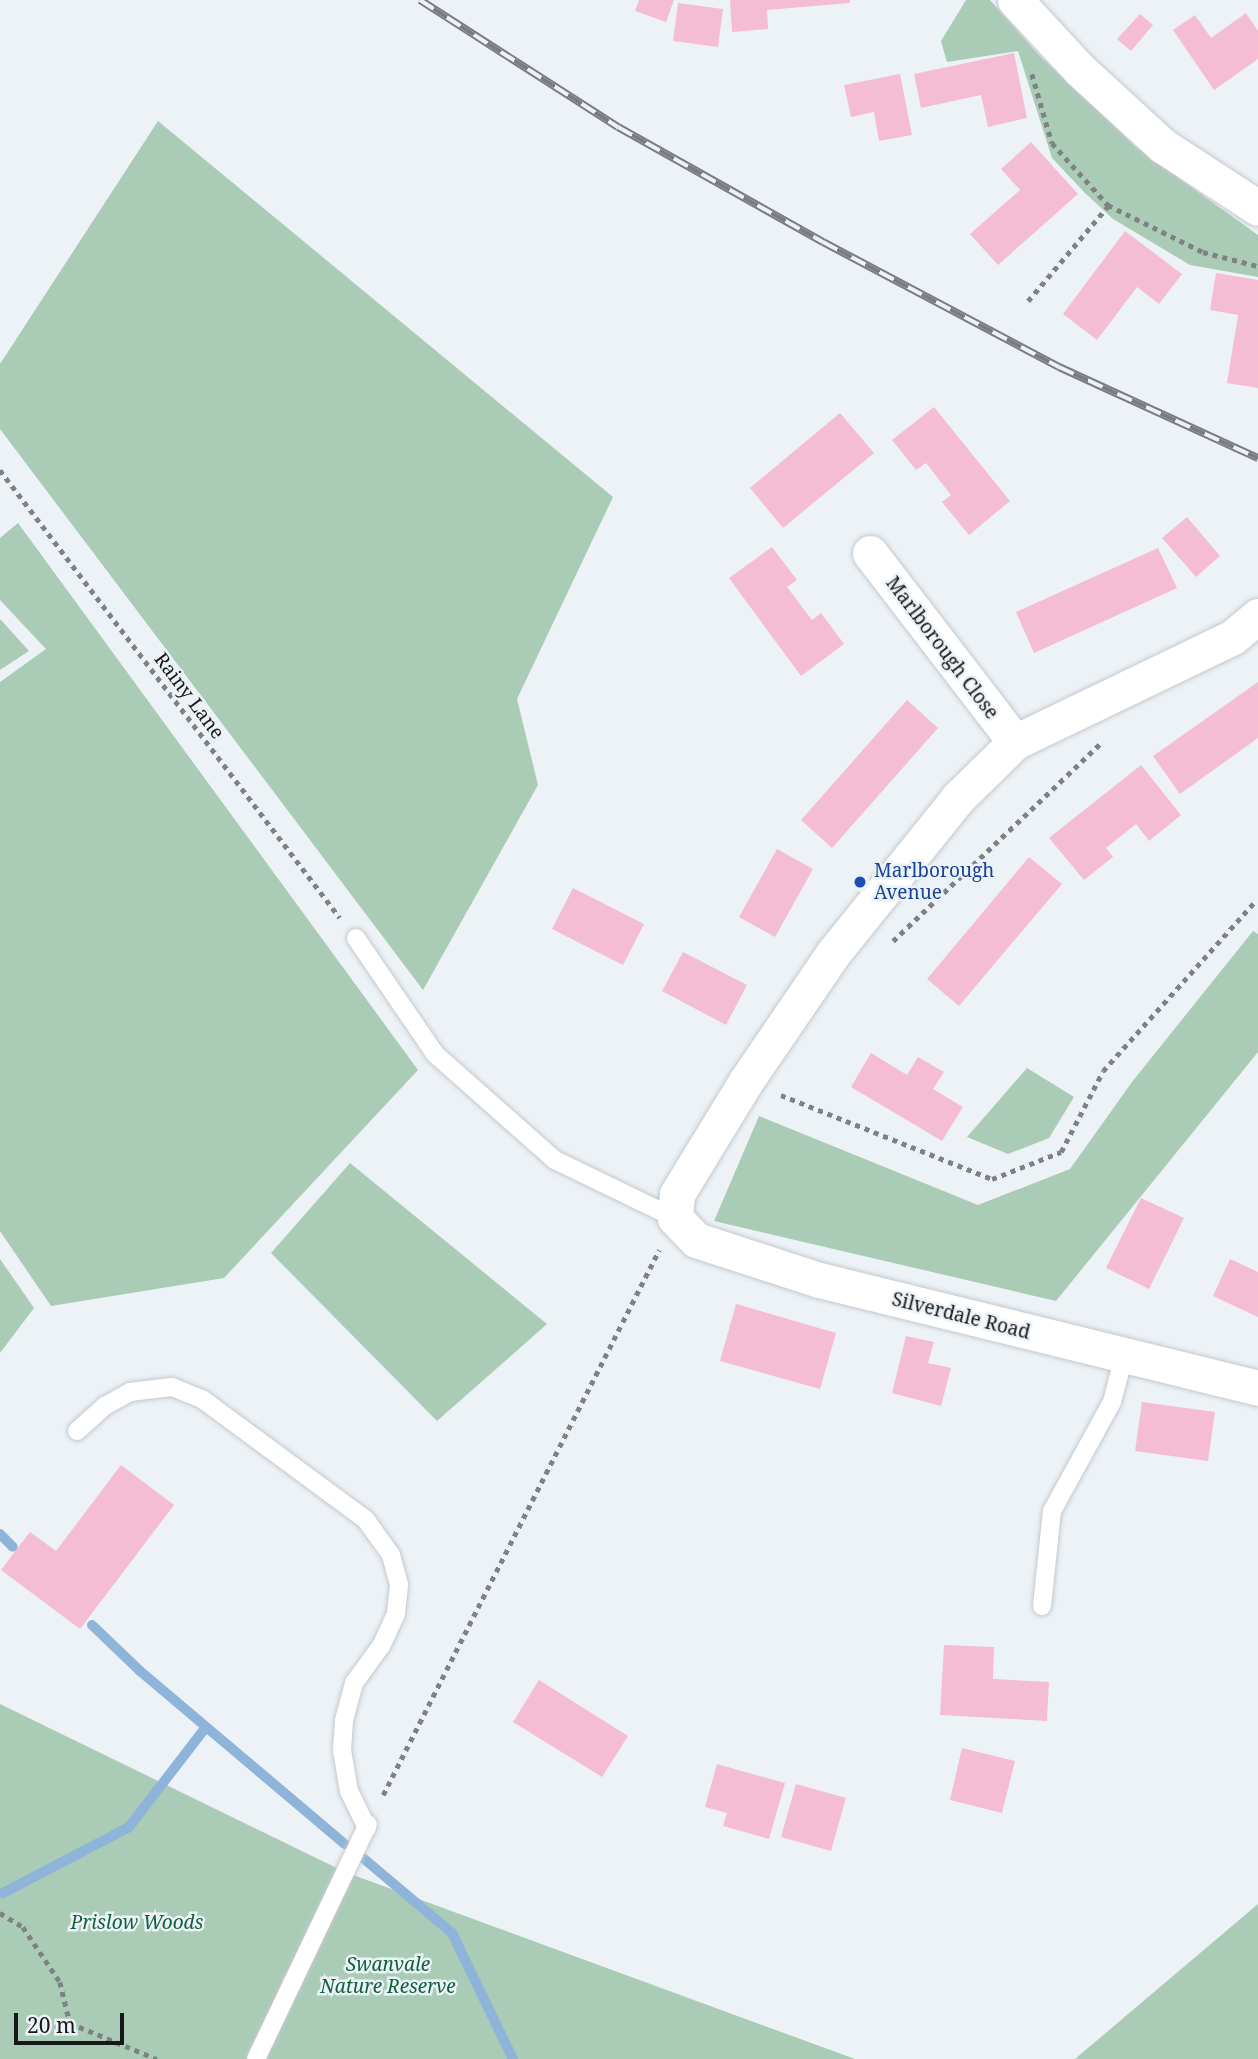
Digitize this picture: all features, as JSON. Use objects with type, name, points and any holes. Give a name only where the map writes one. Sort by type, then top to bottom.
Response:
[{"type":"street","points":[[1015,0],[1080,70],[1163,146],[1258,208]]},
{"type":"street","name":"Marlborough Close","points":[[870,553],[1015,742]]},
{"type":"street","points":[[675,1218],[677,1194],[746,1081],[834,952],[957,798],[1015,742],[1233,636],[1258,616]]},
{"type":"street","name":"Silverdale Road","points":[[675,1218],[696,1240],[819,1280],[1258,1388]]},
{"type":"lane","points":[[356,938],[435,1054],[555,1160],[675,1218]]},
{"type":"lane","points":[[1042,1606],[1052,1511],[1112,1402],[1124,1356]]},
{"type":"lane","points":[[77,1431],[105,1406],[130,1392],[172,1387],[202,1399],[366,1521],[391,1555],[399,1585],[396,1614],[381,1646],[354,1683],[344,1721],[342,1750],[349,1791],[367,1826],[256,2059]]},
{"type":"path","points":[[1032,71],[1052,143],[1108,205],[1203,252],[1258,265]]},
{"type":"path","points":[[1028,301],[1108,205]]},
{"type":"path","name":"Rainy Lane","points":[[0,470],[356,938]]},
{"type":"path","points":[[883,951],[1108,736]]},
{"type":"path","points":[[746,1081],[992,1179],[1061,1152],[1103,1072],[1257,903]]},
{"type":"path","points":[[367,1826],[675,1218]]},
{"type":"path","points":[[0,1913],[23,1927],[61,1982],[70,2022],[157,2059]]},
{"type":"green space","points":[[966,0],[990,0],[1039,55],[1137,148],[1258,235],[1258,277],[1190,265],[1113,219],[1086,194],[1052,158],[1018,51],[947,62],[941,41]]},
{"type":"green space","points":[[158,121],[613,497],[517,699],[538,785],[423,990],[0,429],[0,364]]},
{"type":"green space","points":[[18,523],[418,1070],[224,1278],[51,1306],[0,1231],[0,682],[46,649],[0,600],[0,538]]},
{"type":"green space","points":[[0,619],[29,651],[0,670]]},
{"type":"green space","points":[[1253,931],[1258,934],[1258,1052],[1056,1301],[714,1221],[759,1116],[978,1205],[1070,1169],[1132,1082]]},
{"type":"green space","points":[[1027,1068],[1074,1097],[1049,1138],[1008,1154],[967,1137]]},
{"type":"green space","points":[[350,1163],[547,1324],[437,1421],[271,1253]]},
{"type":"green space","points":[[0,1259],[34,1308],[0,1353]]},
{"type":"green space","name":"Prislow Woods","points":[[0,1704],[345,1872],[855,2059],[0,2059]]},
{"type":"green space","points":[[1258,1904],[1258,2059],[1075,2059]]},
{"type":"building","points":[[639,0],[674,0],[666,22],[635,11]]},
{"type":"building","points":[[730,0],[850,0],[850,3],[767,10],[768,29],[732,32]]},
{"type":"building","points":[[678,3],[723,9],[718,47],[673,41]]},
{"type":"building","points":[[1246,13],[1258,31],[1258,59],[1214,90],[1173,30],[1195,15],[1211,38]]},
{"type":"building","points":[[1140,14],[1153,25],[1131,51],[1117,39]]},
{"type":"building","points":[[1014,53],[1027,118],[988,127],[981,95],[921,108],[914,74]]},
{"type":"building","points":[[900,74],[912,135],[879,141],[874,112],[851,117],[844,85]]},
{"type":"building","points":[[1031,142],[1078,194],[998,265],[970,234],[1020,190],[1001,169]]},
{"type":"building","points":[[1125,231],[1182,274],[1159,304],[1137,287],[1097,340],[1063,314]]},
{"type":"building","points":[[1216,273],[1258,280],[1258,388],[1227,383],[1238,315],[1210,310]]},
{"type":"building","points":[[934,407],[1010,501],[969,535],[942,502],[951,495],[926,463],[916,470],[892,440]]},
{"type":"building","points":[[840,413],[874,453],[783,528],[750,488]]},
{"type":"building","points":[[1187,517],[1220,556],[1196,577],[1162,538]]},
{"type":"building","points":[[772,547],[797,580],[787,587],[812,620],[821,613],[844,644],[801,676],[729,578]]},
{"type":"building","points":[[1158,548],[1177,588],[1034,653],[1016,612]]},
{"type":"building","points":[[1258,682],[1258,738],[1180,794],[1153,756]]},
{"type":"building","points":[[907,700],[938,728],[832,848],[801,820]]},
{"type":"building","points":[[1141,765],[1181,815],[1149,841],[1136,824],[1106,848],[1113,857],[1084,880],[1049,838]]},
{"type":"building","points":[[777,849],[813,869],[775,937],[739,917]]},
{"type":"building","points":[[1029,857],[1062,884],[959,1006],[927,979]]},
{"type":"building","points":[[573,888],[644,924],[623,965],[552,929]]},
{"type":"building","points":[[683,952],[747,985],[726,1025],[662,991]]},
{"type":"building","points":[[871,1053],[907,1075],[918,1057],[944,1072],[933,1089],[963,1107],[942,1141],[851,1087]]},
{"type":"building","points":[[1141,1198],[1184,1218],[1149,1289],[1106,1268]]},
{"type":"building","points":[[1230,1259],[1258,1272],[1258,1317],[1213,1296]]},
{"type":"building","points":[[736,1304],[836,1333],[820,1389],[720,1361]]},
{"type":"building","points":[[906,1336],[934,1342],[928,1363],[951,1368],[941,1406],[892,1393]]},
{"type":"building","points":[[1142,1402],[1215,1412],[1208,1461],[1135,1451]]},
{"type":"building","points":[[121,1465],[174,1505],[80,1629],[1,1570],[30,1532],[56,1551]]},
{"type":"building","points":[[944,1645],[994,1647],[993,1679],[1049,1682],[1047,1721],[940,1715]]},
{"type":"building","points":[[539,1680],[628,1736],[602,1777],[513,1722]]},
{"type":"building","points":[[962,1748],[1015,1761],[1002,1813],[950,1800]]},
{"type":"building","points":[[717,1764],[785,1783],[769,1839],[723,1826],[727,1813],[705,1807]]},
{"type":"building","points":[[796,1784],[846,1798],[831,1851],[781,1837]]},
{"type":"waterway","points":[[0,1534],[13,1547]]},
{"type":"waterway","points":[[92,1625],[140,1671],[345,1844]]},
{"type":"waterway","points":[[3,1893],[129,1827],[206,1727]]},
{"type":"waterway","points":[[363,1858],[452,1933],[513,2059]]},
{"type":"railway","points":[[420,0],[618,127],[823,242],[1059,367],[1258,458]]},
{"type":"place","name":"Marlborough Avenue","points":[[860,882]]},
{"type":"park label","name":"Swanvale Nature Reserve","points":[[388,1976]]}]
